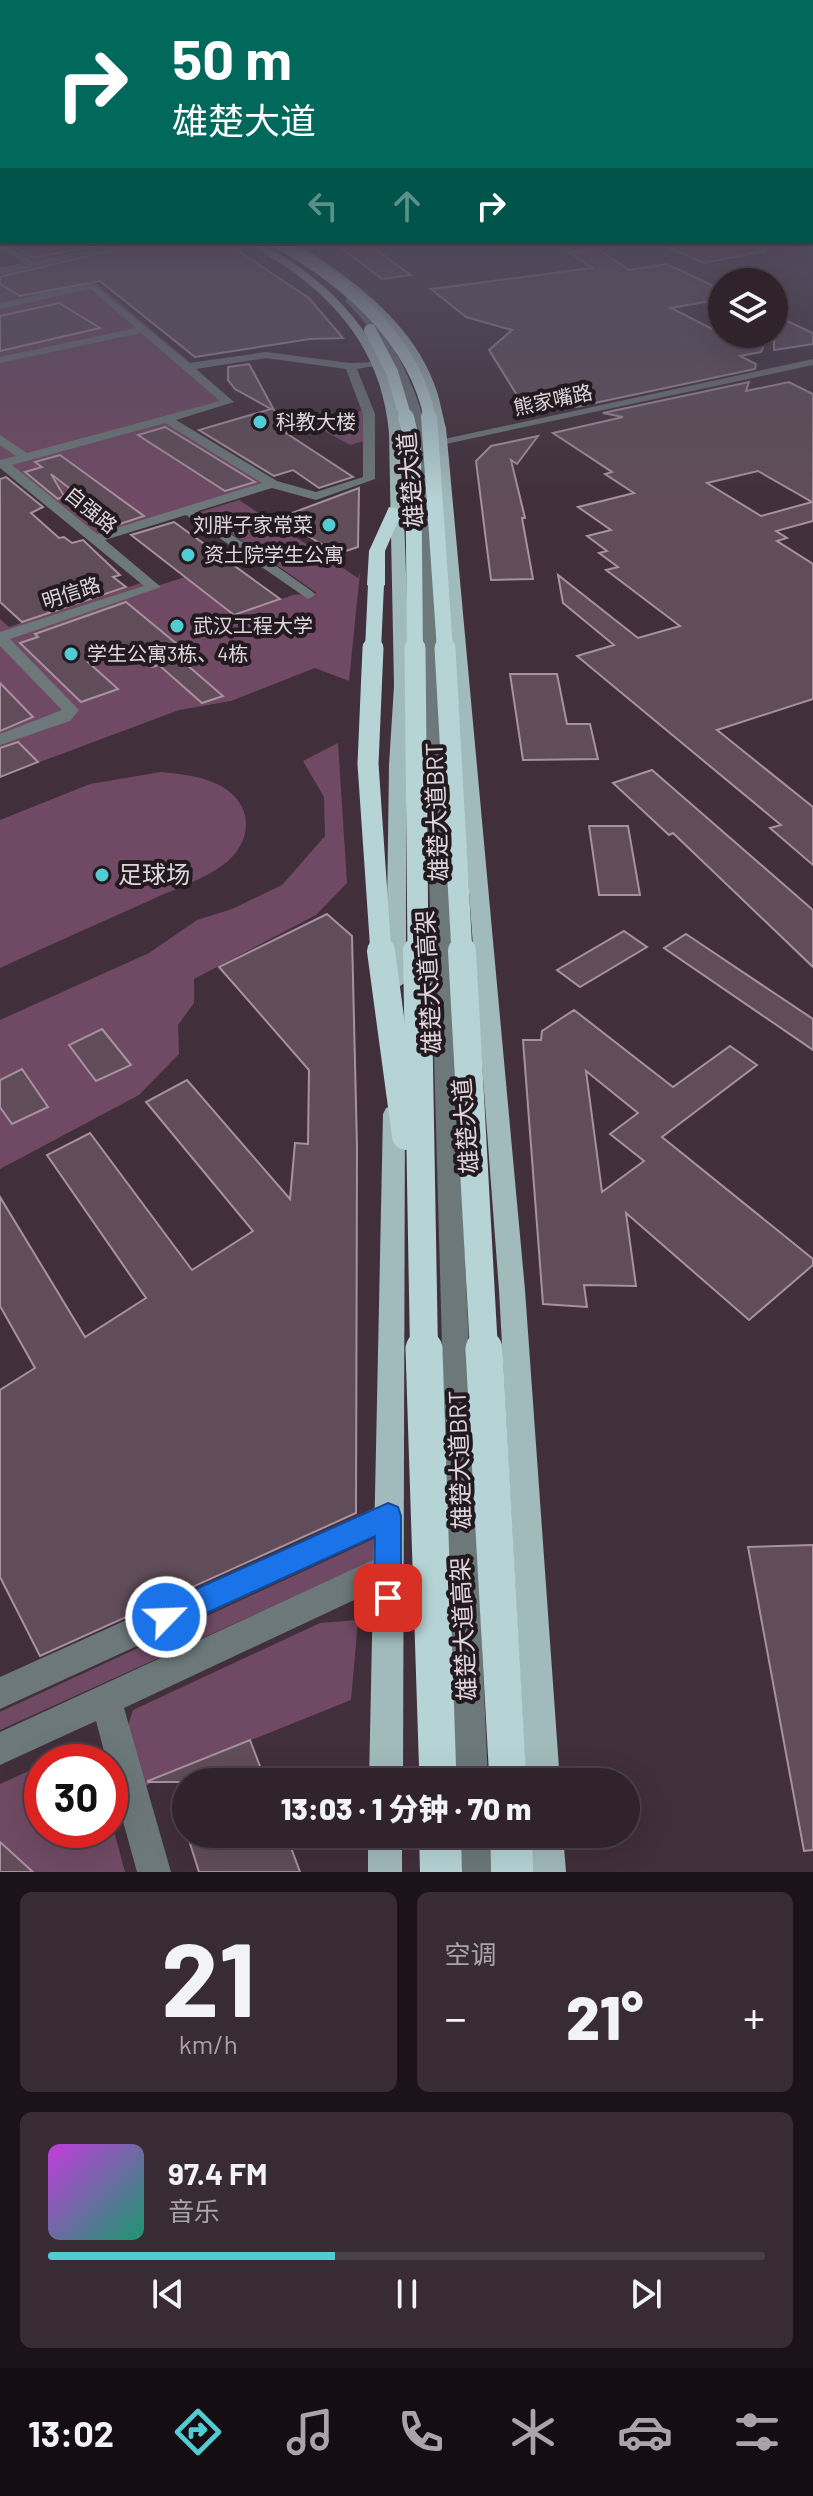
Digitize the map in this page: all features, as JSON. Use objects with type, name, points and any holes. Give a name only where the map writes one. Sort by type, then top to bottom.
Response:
[{"type":"highway","name":"雄楚大道高架","points":[[369,328],[381,346],[402,398],[413,448],[420,1232],[438,1768]]},
{"type":"highway","name":"雄楚大道高架","points":[[384,328],[403,352],[426,401],[434,447],[507,1768]]},
{"type":"highway","points":[[395,510],[377,551],[368,764],[381,957],[420,1232]]},
{"type":"highway","points":[[440,1848],[441,1872]]},
{"type":"highway","points":[[511,1848],[512,1872]]},
{"type":"main road","name":"雄楚大道","points":[[356,328],[383,366],[395,434],[402,687],[397,773],[386,1768]]},
{"type":"main road","name":"雄楚大道","points":[[396,328],[422,370],[441,441],[512,1290],[542,1768]]},
{"type":"main road","points":[[383,366],[422,370]]},
{"type":"main road","points":[[385,1848],[385,1872]]},
{"type":"main road","points":[[547,1848],[549,1872]]},
{"type":"street","name":"雄楚大道BRT","points":[[369,328],[383,366],[414,398],[423,436],[426,476],[425,539],[470,1768]]},
{"type":"street","points":[[0,360],[143,330],[228,402],[1,464]]},
{"type":"street","points":[[186,367],[266,355],[350,366],[383,366]]},
{"type":"street","name":"熊家嘴路","points":[[441,441],[813,362]]},
{"type":"street","points":[[167,419],[272,484],[316,496],[369,479],[369,414],[350,366]]},
{"type":"street","points":[[0,439],[25,457]]},
{"type":"street","name":"自强路","points":[[1,464],[154,587]]},
{"type":"street","points":[[95,539],[272,484]]},
{"type":"street","points":[[188,510],[308,595]]},
{"type":"street","name":"明信路","points":[[5,636],[154,587]]},
{"type":"street","points":[[0,619],[5,636],[71,710],[64,717],[0,740]]},
{"type":"street","points":[[0,1693],[388,1516]]},
{"type":"street","points":[[0,1749],[388,1568]]},
{"type":"street","points":[[106,1700],[154,1872]]},
{"type":"street","points":[[473,1848],[474,1872]]},
{"type":"shaded area","points":[[0,328],[150,328],[190,362],[186,366],[228,402],[168,418],[272,484],[95,539],[0,464]]},
{"type":"shaded area","points":[[363,410],[364,441],[350,445],[315,426]]},
{"type":"shaded area","points":[[239,500],[358,578],[360,572],[349,681],[315,668],[231,701],[179,710],[0,777],[0,619],[9,627],[147,581],[154,587],[185,577],[234,615],[293,595],[317,593],[200,512]]},
{"type":"shaded area","points":[[338,743],[347,883],[316,915],[194,979],[194,1003],[178,1025],[179,1054],[139,1095],[0,1169],[0,1020],[149,953],[197,920],[232,909],[282,885],[325,836],[324,797],[303,761]]},
{"type":"shaded area","name":"足球场","points":[[161,772],[206,780],[235,797],[245,814],[246,829],[234,855],[201,878],[0,968],[0,820],[90,784]]},
{"type":"shaded area","points":[[397,1528],[396,1550],[0,1730],[0,1712]]},
{"type":"shaded area","points":[[358,1620],[351,1700],[181,1768],[172,1768],[172,1772],[142,1788],[125,1735],[133,1710],[320,1623]]},
{"type":"shaded area","points":[[24,1773],[24,1848],[119,1848],[125,1872],[0,1872],[0,1784]]},
{"type":"building","points":[[0,328],[98,328],[0,351]]},
{"type":"building","points":[[159,328],[335,328],[343,338],[310,339],[195,357]]},
{"type":"building","points":[[506,328],[708,328],[708,348],[763,348],[761,352],[740,356],[756,364],[755,369],[576,407],[517,395],[489,350],[512,330]]},
{"type":"building","points":[[788,328],[803,328],[813,333],[813,344],[788,348]]},
{"type":"building","name":"科教大楼","points":[[249,364],[274,410],[303,429],[286,433],[353,477],[319,488],[293,470],[274,476],[199,430],[271,409],[235,389],[228,380],[228,367]]},
{"type":"building","points":[[749,382],[746,391],[789,382],[813,394],[813,521],[776,531],[787,538],[777,541],[813,564],[813,699],[717,730],[813,807],[813,865],[770,828],[781,825],[577,656],[614,645],[563,603],[558,575],[638,638],[680,626],[606,570],[618,567],[599,553],[607,551],[587,536],[611,530],[578,507],[634,493],[605,474],[612,472],[553,433],[623,417],[603,413]],"holes":[[[758,471],[812,502],[761,516],[707,483]]]},
{"type":"building","points":[[165,427],[255,482],[225,491],[138,435]]},
{"type":"building","points":[[538,436],[517,464],[511,460],[525,518],[522,518],[533,579],[491,580],[476,461],[491,446]]},
{"type":"building","points":[[60,455],[144,516],[117,525],[51,474],[64,496],[58,499],[25,472],[42,467],[35,462]]},
{"type":"building","points":[[6,477],[43,507],[31,513],[59,538],[64,537],[72,543],[83,540],[120,575],[113,577],[126,587],[22,622],[0,602],[0,479]]},
{"type":"building","name":"刘胖子家常菜","points":[[359,488],[358,547],[337,554],[294,527],[306,523],[292,513]]},
{"type":"building","name":"资土院学生公寓","points":[[174,522],[280,599],[234,615],[131,535]]},
{"type":"building","name":"学生公寓3栋、4栋","points":[[126,602],[189,654],[179,658],[223,696],[202,703],[159,665],[152,667],[129,647],[88,662],[118,689],[81,702],[20,643],[38,637],[35,634]]},
{"type":"building","points":[[510,674],[557,674],[567,724],[590,724],[598,759],[523,760]]},
{"type":"building","points":[[0,683],[33,717],[0,731]]},
{"type":"building","points":[[18,742],[38,762],[0,777],[0,748]]},
{"type":"building","points":[[652,770],[813,910],[813,967],[673,833],[669,835],[613,783]]},
{"type":"building","points":[[589,826],[628,826],[640,895],[599,895]]},
{"type":"building","points":[[327,914],[352,936],[357,1147],[356,1513],[40,1656],[0,1577],[0,1390],[35,1368],[0,1306],[0,1197],[85,1337],[146,1298],[47,1155],[90,1133],[192,1270],[253,1231],[146,1102],[187,1080],[290,1199],[295,1143],[308,1144],[309,1070],[219,967]]},
{"type":"building","points":[[624,931],[647,947],[580,987],[557,970]]},
{"type":"building","points":[[686,934],[813,1019],[813,1050],[664,948]]},
{"type":"building","points":[[574,1010],[673,1087],[730,1046],[757,1065],[662,1137],[813,1259],[813,1265],[749,1320],[626,1213],[636,1286],[584,1285],[587,1307],[543,1304],[523,1040],[541,1040],[542,1031]],"holes":[[[586,1071],[638,1113],[610,1134],[644,1161],[602,1192]]]},
{"type":"building","points":[[102,1029],[131,1065],[96,1081],[69,1045]]},
{"type":"building","points":[[22,1069],[48,1107],[12,1124],[0,1107],[0,1080]]},
{"type":"building","points":[[813,1545],[813,1850],[804,1851],[748,1547]]},
{"type":"building","points":[[250,1740],[261,1768],[180,1768]]},
{"type":"building","points":[[172,1771],[172,1782],[148,1781]]},
{"type":"building","points":[[0,1842],[33,1872],[0,1872]]},
{"type":"building","points":[[191,1848],[291,1848],[300,1872],[199,1872]]},
{"type":"place","name":"科教大楼","points":[[260,422]]},
{"type":"place","name":"刘胖子家常菜","points":[[329,525]]},
{"type":"place","name":"资土院学生公寓","points":[[188,555]]},
{"type":"place","name":"武汉工程大学","points":[[177,626]]},
{"type":"place","name":"学生公寓3栋、4栋","points":[[71,654]]},
{"type":"place","name":"足球场","points":[[102,875]]},
{"type":"route","points":[[166,1617],[388,1516],[388,1598]]}]
